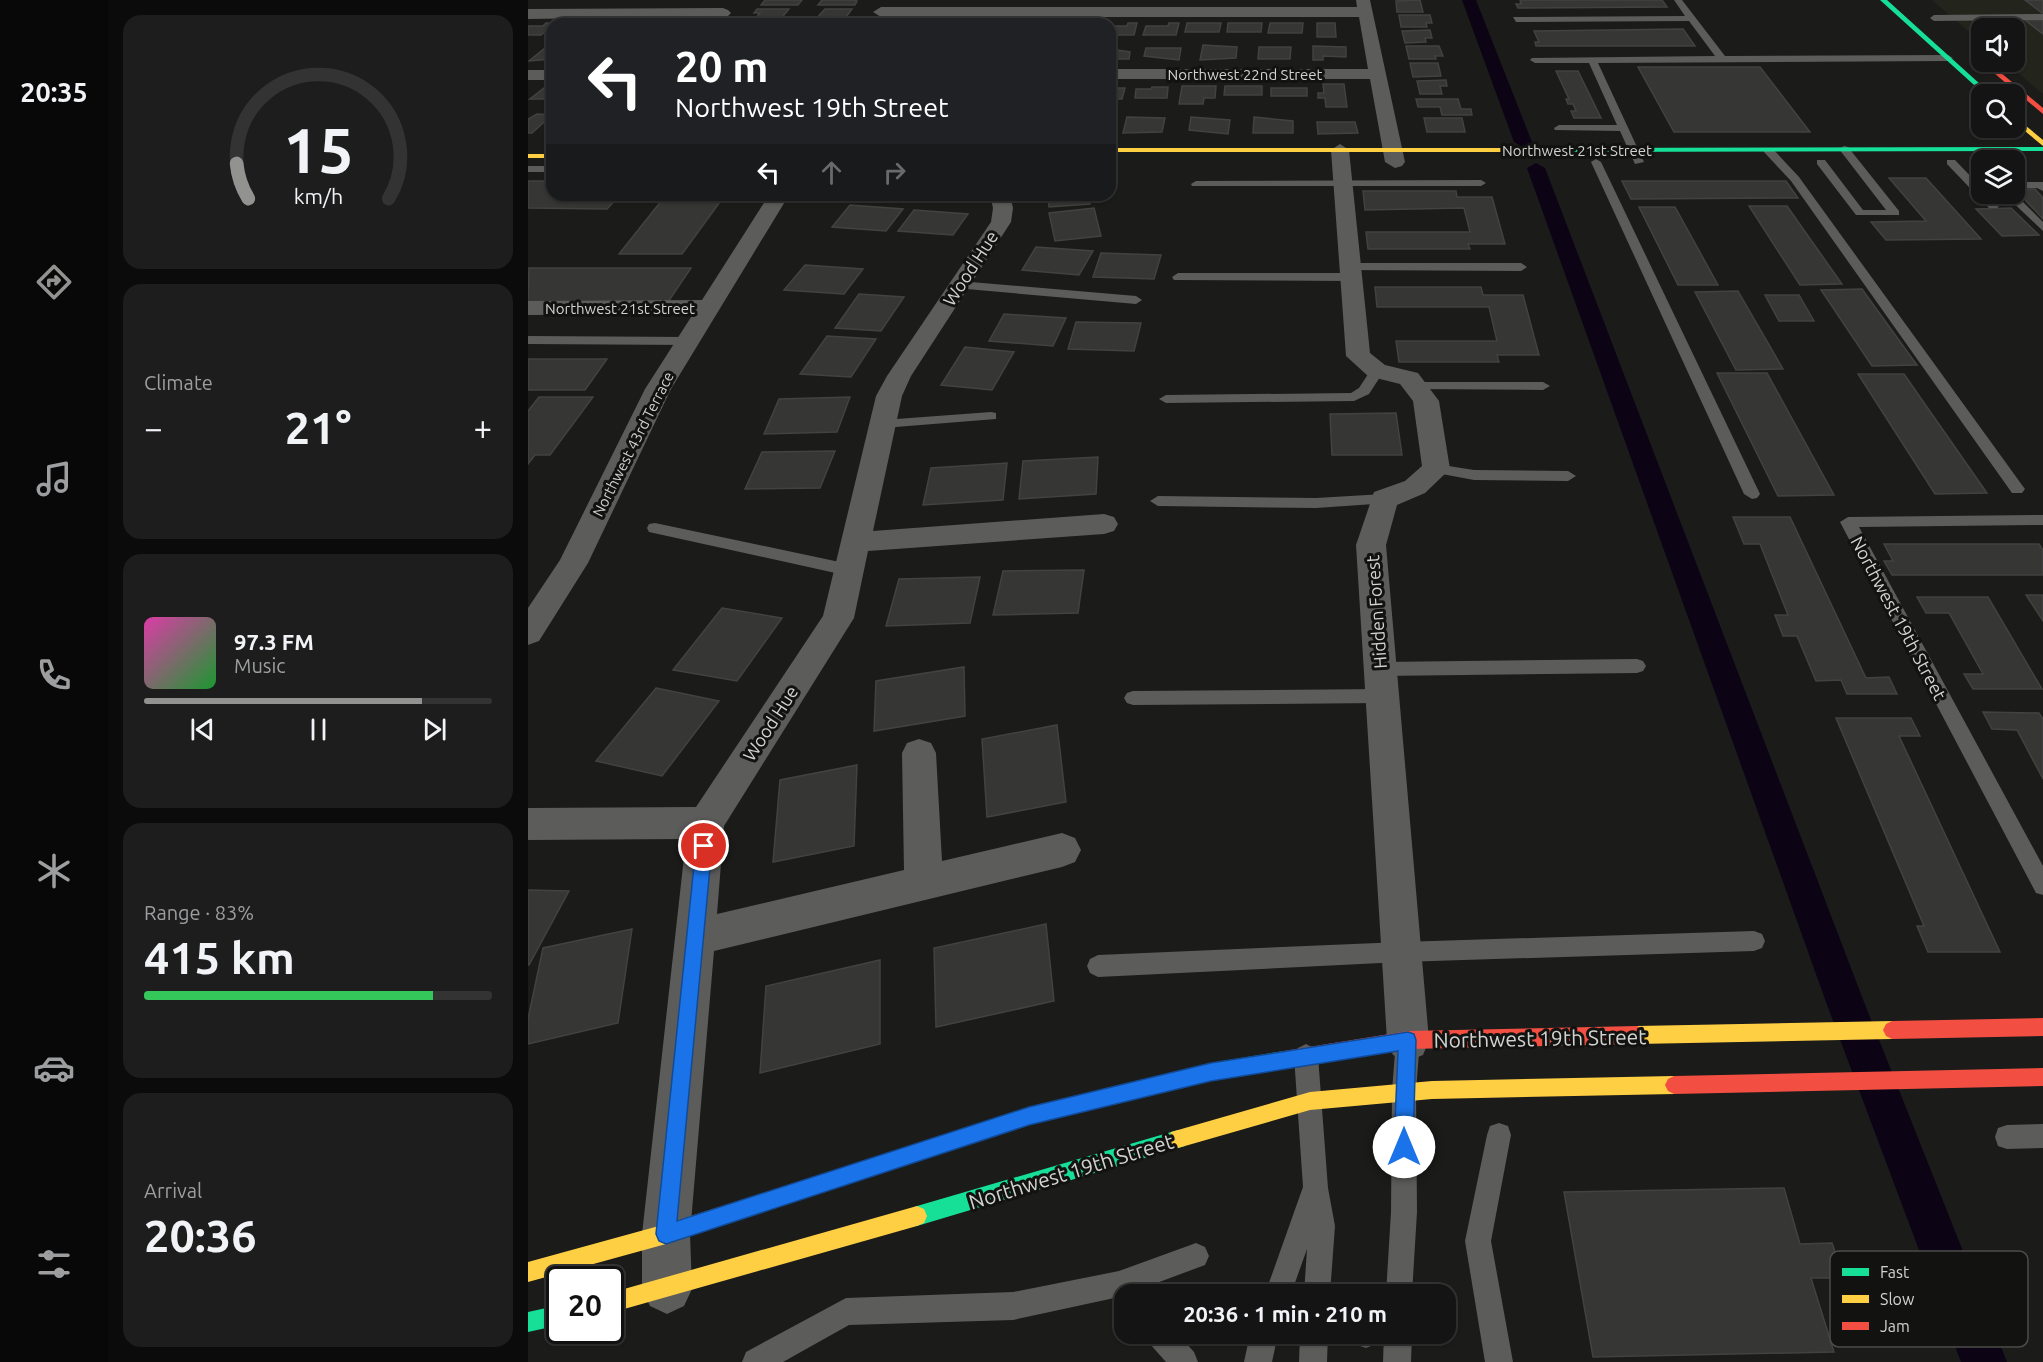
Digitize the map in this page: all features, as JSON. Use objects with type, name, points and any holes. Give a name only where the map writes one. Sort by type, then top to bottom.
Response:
[{"type":"street","points":[[528,14],[718,18],[735,0]]},
{"type":"street","points":[[1883,0],[1977,84]]},
{"type":"street","points":[[880,12],[1364,6],[1394,156]]},
{"type":"street","points":[[1920,6],[1954,35]]},
{"type":"street","points":[[1998,72],[2040,106]]},
{"type":"street","name":"Northwest 22nd Street","points":[[1116,74],[1379,74]]},
{"type":"street","points":[[528,75],[546,75]]},
{"type":"street","points":[[2025,128],[2043,144]]},
{"type":"street","name":"Northwest 21st Street","points":[[1394,156],[1596,162],[1637,156],[1767,150],[2043,149]]},
{"type":"street","name":"Northwest 21st Street","points":[[1116,150],[1341,165]]},
{"type":"street","points":[[528,156],[546,156]]},
{"type":"street","name":"Northwest 21st Street","points":[[1116,161],[1341,165],[1394,156],[1637,156],[1776,162],[1971,162]]},
{"type":"street","points":[[2025,162],[2043,162]]},
{"type":"street","points":[[1341,165],[1358,356],[1377,371],[1409,378],[1426,401],[1436,469],[1415,487],[1384,499]]},
{"type":"street","name":"Northwest 43rd Terrace","points":[[528,633],[573,562],[658,389],[775,201]]},
{"type":"street","name":"Wood Hue","points":[[667,1289],[666,1234],[706,823],[838,618],[889,396],[899,376],[1000,222],[1003,208],[1001,201]]},
{"type":"street","name":"Northwest 21st Street","points":[[528,308],[711,307]]},
{"type":"street","name":"Hidden Forest","points":[[1384,499],[1371,545],[1408,1040]]},
{"type":"street","points":[[852,556],[1104,524]]},
{"type":"street","points":[[918,753],[924,884]]},
{"type":"street","points":[[528,824],[706,823]]},
{"type":"street","points":[[696,937],[1062,850]]},
{"type":"street","name":"Northwest 19th Street","points":[[528,1272],[666,1234],[1029,1116],[1211,1072],[1306,1056],[1408,1040],[2043,1028]]},
{"type":"street","name":"Northwest 19th Street","points":[[624,1300],[667,1289],[1310,1101],[1404,1092],[2043,1077]]},
{"type":"street","points":[[528,1322],[546,1318]]},
{"type":"lane","points":[[1678,0],[1722,59]]},
{"type":"lane","points":[[1934,18],[2043,17]]},
{"type":"lane","points":[[1516,19],[1692,18]]},
{"type":"lane","points":[[1731,50],[1738,59]]},
{"type":"lane","points":[[1535,60],[1948,58]]},
{"type":"lane","points":[[1592,60],[1637,156]]},
{"type":"lane","points":[[1559,128],[1624,128]]},
{"type":"lane","points":[[1821,162],[1860,213],[1894,213],[1844,149]]},
{"type":"lane","points":[[1767,150],[1776,162],[1794,178],[2017,489]]},
{"type":"lane","points":[[1596,162],[1752,494]]},
{"type":"lane","points":[[1951,162],[1971,180]]},
{"type":"lane","points":[[1196,184],[1341,165],[1481,183]]},
{"type":"lane","points":[[528,169],[546,169]]},
{"type":"lane","points":[[2025,185],[2040,185],[2043,188]]},
{"type":"lane","points":[[1178,277],[1521,267]]},
{"type":"lane","points":[[959,285],[1136,300]]},
{"type":"lane","points":[[528,340],[689,341]]},
{"type":"lane","points":[[1166,399],[1354,397],[1364,391],[1377,371]]},
{"type":"lane","points":[[1415,386],[1542,386]]},
{"type":"lane","points":[[883,424],[991,416]]},
{"type":"lane","points":[[1436,469],[1474,475],[1568,476]]},
{"type":"lane","points":[[1158,501],[1316,502],[1384,499]]},
{"type":"lane","name":"Northwest 19th Street","points":[[2043,520],[1848,522],[2043,886]]},
{"type":"lane","points":[[655,528],[852,556]]},
{"type":"lane","points":[[1133,698],[1637,666]]},
{"type":"lane","points":[[1098,966],[1401,952],[1754,941]]},
{"type":"lane","points":[[1400,1284],[1404,1212],[1404,1092],[1408,1040]]},
{"type":"lane","points":[[1306,1056],[1316,1187],[1322,1226],[1318,1284]]},
{"type":"lane","points":[[1498,1135],[1478,1241],[1499,1362]]},
{"type":"lane","points":[[2007,1137],[2043,1136]]},
{"type":"lane","points":[[1282,1284],[1316,1187]]},
{"type":"lane","points":[[1134,1284],[1196,1256]]},
{"type":"lane","points":[[756,1362],[846,1312],[1013,1306],[1114,1290]]},
{"type":"lane","points":[[1169,1344],[1184,1362]]},
{"type":"lane","points":[[1258,1362],[1262,1344]]},
{"type":"lane","points":[[1313,1362],[1314,1344]]},
{"type":"lane","points":[[1397,1362],[1398,1344]]},
{"type":"shaded area","points":[[1932,0],[2043,0],[2043,94],[2017,72],[2025,72],[2025,18],[1971,18],[1971,33]]},
{"type":"building","points":[[765,0],[802,0],[798,5],[761,5]]},
{"type":"building","points":[[822,0],[857,1],[855,5],[818,5]]},
{"type":"building","points":[[1420,0],[1423,12],[1397,12],[1396,1]]},
{"type":"building","points":[[1520,0],[1662,0],[1667,7],[1518,8],[1516,4],[1521,4]]},
{"type":"building","points":[[2025,0],[2043,0],[2043,13],[2042,13]]},
{"type":"building","points":[[757,9],[789,9],[782,18],[756,18],[760,13],[754,13]]},
{"type":"building","points":[[825,9],[852,9],[845,18],[817,18]]},
{"type":"building","points":[[1399,15],[1430,15],[1432,23],[1426,23],[1427,27],[1401,27]]},
{"type":"building","points":[[2025,20],[2043,20],[2043,34]]},
{"type":"building","points":[[546,23],[546,31],[541,35],[528,35],[528,26],[543,26]]},
{"type":"building","points":[[1128,23],[1137,23],[1134,35],[1116,35],[1116,26],[1127,26]]},
{"type":"building","points":[[1169,23],[1179,23],[1176,35],[1143,35],[1146,26],[1168,26]]},
{"type":"building","points":[[1187,23],[1221,23],[1219,32],[1185,32]]},
{"type":"building","points":[[1228,23],[1262,23],[1261,32],[1227,32]]},
{"type":"building","points":[[1270,23],[1303,23],[1302,33],[1268,33]]},
{"type":"building","points":[[1317,23],[1335,23],[1336,37],[1317,37]]},
{"type":"building","points":[[1683,29],[1695,46],[1536,46],[1535,42],[1539,42],[1534,31]]},
{"type":"building","points":[[1430,30],[1432,38],[1425,38],[1426,42],[1405,43],[1402,31]]},
{"type":"building","points":[[1203,45],[1237,47],[1236,58],[1200,60]]},
{"type":"building","points":[[1313,46],[1346,47],[1346,57],[1323,56],[1323,60],[1313,60]]},
{"type":"building","points":[[1406,46],[1439,46],[1443,56],[1435,56],[1436,59],[1409,59]]},
{"type":"building","points":[[1259,47],[1291,47],[1290,59],[1258,59]]},
{"type":"building","points":[[545,48],[546,48],[546,60],[529,61]]},
{"type":"building","points":[[1146,48],[1181,48],[1179,60],[1144,56]]},
{"type":"building","points":[[1116,50],[1130,52],[1129,59],[1116,59]]},
{"type":"building","points":[[1410,63],[1438,63],[1441,76],[1413,77]]},
{"type":"building","points":[[1638,67],[1760,67],[1810,132],[1674,132]]},
{"type":"building","points":[[1556,71],[1578,71],[1601,118],[1574,118],[1571,111],[1576,111],[1573,104],[1568,104],[1566,99],[1569,99]]},
{"type":"building","points":[[1446,80],[1447,86],[1440,86],[1442,94],[1420,94],[1417,81]]},
{"type":"building","points":[[1323,84],[1344,84],[1347,107],[1326,107],[1325,98],[1318,98],[1318,93],[1324,93]]},
{"type":"building","points":[[1182,86],[1216,86],[1215,98],[1204,98],[1203,104],[1179,104]]},
{"type":"building","points":[[1225,86],[1262,86],[1262,95],[1224,95]]},
{"type":"building","points":[[1152,87],[1168,87],[1167,98],[1135,98],[1136,89],[1151,89]]},
{"type":"building","points":[[544,88],[546,88],[546,99],[530,99]]},
{"type":"building","points":[[1116,88],[1125,88],[1122,99],[1116,99]]},
{"type":"building","points":[[1271,88],[1307,88],[1307,96],[1271,96]]},
{"type":"building","points":[[1416,99],[1458,99],[1461,109],[1471,109],[1472,115],[1442,115],[1440,107],[1418,107]]},
{"type":"building","points":[[537,114],[546,115],[546,120],[532,133],[528,133],[528,119]]},
{"type":"building","points":[[1127,117],[1165,118],[1162,132],[1123,133]]},
{"type":"building","points":[[1191,117],[1230,120],[1228,134],[1189,130]]},
{"type":"building","points":[[1254,117],[1293,121],[1293,133],[1253,133]]},
{"type":"building","points":[[1424,118],[1462,118],[1465,132],[1427,132]]},
{"type":"building","points":[[1317,122],[1355,122],[1358,133],[1318,134]]},
{"type":"building","points":[[1889,178],[1926,178],[1981,239],[1886,240],[1871,222],[1926,221]]},
{"type":"building","points":[[528,181],[546,181],[546,201],[614,201],[607,209],[528,208]]},
{"type":"building","points":[[1622,181],[1786,181],[1798,198],[1631,199]]},
{"type":"building","points":[[2025,189],[2035,189],[2043,198],[2043,219],[2025,200]]},
{"type":"building","points":[[1363,191],[1456,191],[1457,197],[1492,197],[1505,244],[1468,244],[1470,249],[1368,249],[1366,232],[1470,232],[1464,208],[1365,210]]},
{"type":"building","points":[[661,201],[721,201],[682,254],[619,254]]},
{"type":"building","points":[[1048,201],[1090,201],[1090,204],[1049,207]]},
{"type":"building","points":[[850,205],[903,209],[886,231],[832,227]]},
{"type":"building","points":[[1749,206],[1787,206],[1842,284],[1800,285]]},
{"type":"building","points":[[1639,207],[1675,207],[1718,285],[1678,285]]},
{"type":"building","points":[[1094,208],[1101,236],[1055,241],[1049,213]]},
{"type":"building","points":[[2011,208],[2039,235],[2002,236],[1976,209]]},
{"type":"building","points":[[914,210],[968,214],[953,235],[898,231]]},
{"type":"building","points":[[1036,247],[1093,251],[1079,275],[1022,270]]},
{"type":"building","points":[[1101,253],[1161,255],[1154,279],[1093,277]]},
{"type":"building","points":[[805,265],[863,269],[844,294],[784,290]]},
{"type":"building","points":[[529,268],[691,268],[668,302],[528,302]]},
{"type":"building","points":[[1375,287],[1481,287],[1483,295],[1523,295],[1539,355],[1497,355],[1499,362],[1399,362],[1396,341],[1497,341],[1489,307],[1377,307]]},
{"type":"building","points":[[1862,289],[1917,365],[1872,366],[1821,290]]},
{"type":"building","points":[[1738,291],[1783,369],[1736,370],[1695,292]]},
{"type":"building","points":[[859,294],[904,297],[881,331],[835,328]]},
{"type":"building","points":[[1765,295],[1799,295],[1814,321],[1779,321]]},
{"type":"building","points":[[1004,314],[1066,318],[1053,346],[989,341]]},
{"type":"building","points":[[1076,322],[1141,323],[1134,351],[1068,349]]},
{"type":"building","points":[[827,336],[876,339],[851,377],[800,374]]},
{"type":"building","points":[[965,347],[1014,352],[992,390],[941,385]]},
{"type":"building","points":[[528,359],[607,359],[585,390],[528,390]]},
{"type":"building","points":[[1717,373],[1767,373],[1834,495],[1778,496]]},
{"type":"building","points":[[1858,374],[1904,374],[1987,493],[1935,494]]},
{"type":"building","points":[[539,397],[593,397],[550,455],[535,455],[528,464],[528,411]]},
{"type":"building","points":[[850,397],[837,432],[764,434],[779,399]]},
{"type":"building","points":[[1396,413],[1402,455],[1332,455],[1330,414]]},
{"type":"building","points":[[835,451],[820,488],[745,489],[762,452]]},
{"type":"building","points":[[1098,457],[1096,494],[1019,499],[1023,461]]},
{"type":"building","points":[[1007,463],[1003,500],[923,505],[931,468]]},
{"type":"building","points":[[1733,517],[1790,517],[1866,678],[1889,677],[1897,694],[1847,694],[1841,680],[1816,681],[1797,636],[1783,636],[1775,615],[1788,615],[1760,544],[1744,544]]},
{"type":"building","points":[[1884,544],[2039,544],[2043,550],[2043,575],[1892,575],[1884,561],[1893,561]]},
{"type":"building","points":[[1084,570],[1078,613],[993,615],[1003,571]]},
{"type":"building","points":[[980,577],[970,623],[886,626],[899,579]]},
{"type":"building","points":[[2026,595],[2043,595],[2043,621]]},
{"type":"building","points":[[1917,597],[1988,597],[2042,689],[1973,689],[1964,674],[1983,674],[1949,613],[1926,613]]},
{"type":"building","points":[[722,608],[782,618],[737,681],[673,670]]},
{"type":"building","points":[[964,667],[965,716],[874,731],[876,681]]},
{"type":"building","points":[[656,688],[719,701],[662,776],[596,761]]},
{"type":"building","points":[[1983,712],[2039,713],[2043,719],[2043,779],[2017,730],[1992,729]]},
{"type":"building","points":[[1836,718],[1911,718],[1920,736],[1899,736],[2000,952],[1928,952],[1917,926],[1924,926]]},
{"type":"building","points":[[1057,725],[1066,802],[987,817],[982,739]]},
{"type":"building","points":[[857,765],[854,846],[773,862],[780,780]]},
{"type":"building","points":[[528,890],[569,891],[529,965],[528,965]]},
{"type":"building","points":[[1046,924],[1054,1001],[936,1027],[934,948]]},
{"type":"building","points":[[632,929],[618,1023],[528,1044],[528,1019],[543,948]]},
{"type":"building","points":[[880,960],[880,1044],[760,1073],[766,986]]},
{"type":"building","points":[[1784,1188],[1800,1244],[1832,1243],[1835,1251],[1830,1251],[1830,1278],[1811,1278],[1830,1339],[1830,1347],[1832,1347],[1834,1352],[1593,1357],[1564,1192]]},
{"type":"waterway","points":[[1469,0],[1523,142]]},
{"type":"waterway","points":[[1536,168],[1845,1002],[1941,1251]]},
{"type":"waterway","points":[[1978,1347],[1984,1362]]},
{"type":"traffic: fast","points":[[1883,0],[1977,84]]},
{"type":"traffic: fast","points":[[1564,150],[2043,149]]},
{"type":"traffic: fast","points":[[867,1169],[1029,1116],[1211,1072],[1284,1060]]},
{"type":"traffic: fast","points":[[917,1216],[1178,1139]]},
{"type":"traffic: fast","points":[[528,1322],[546,1318]]},
{"type":"traffic: slow","points":[[2025,128],[2043,144]]},
{"type":"traffic: slow","points":[[1116,150],[1564,150]]},
{"type":"traffic: slow","points":[[528,156],[546,156]]},
{"type":"traffic: slow","points":[[1637,1035],[1892,1030]]},
{"type":"traffic: slow","points":[[1178,1139],[1310,1101],[1432,1090],[1674,1085]]},
{"type":"traffic: slow","points":[[528,1272],[666,1234],[867,1169]]},
{"type":"traffic: slow","points":[[624,1299],[917,1216]]},
{"type":"traffic: jam","points":[[1996,72],[2043,112]]},
{"type":"traffic: jam","points":[[1892,1030],[2043,1027]]},
{"type":"traffic: jam","points":[[1284,1060],[1408,1040],[1637,1035]]},
{"type":"traffic: jam","points":[[1674,1085],[2043,1077]]},
{"type":"route","points":[[704,846],[666,1234],[1029,1116],[1211,1072],[1408,1040],[1404,1092],[1404,1147]]}]
